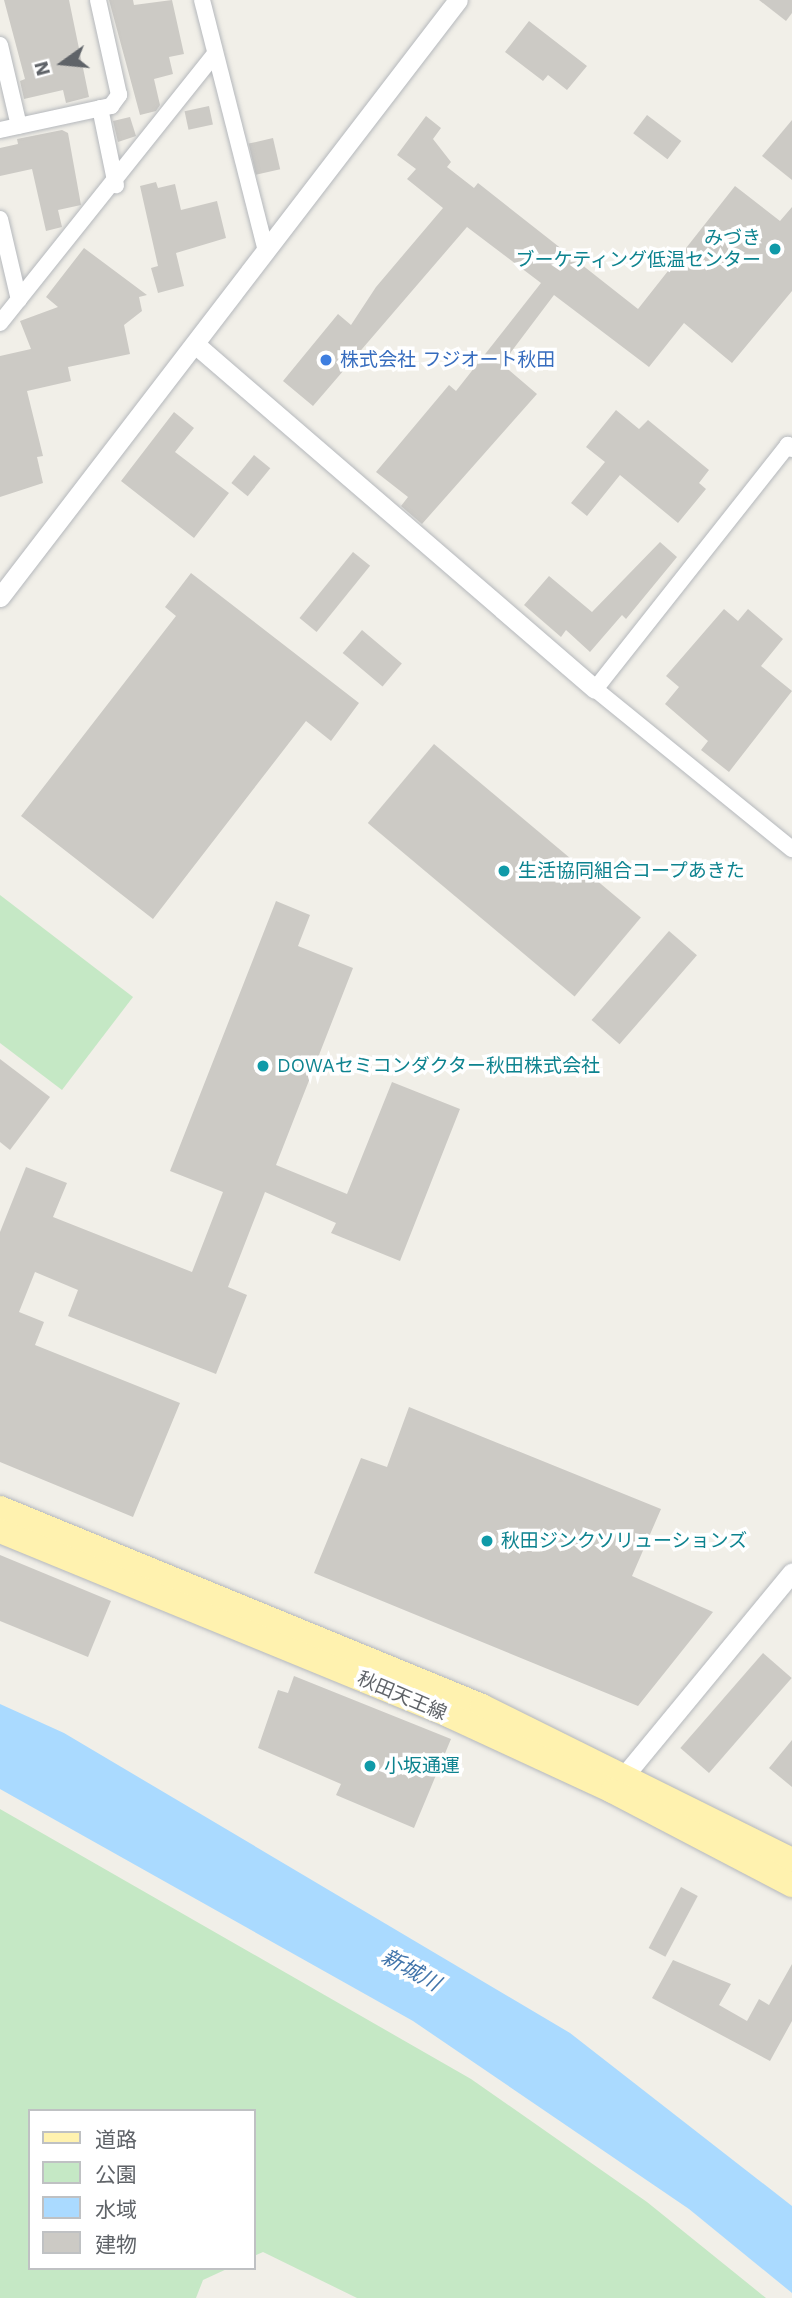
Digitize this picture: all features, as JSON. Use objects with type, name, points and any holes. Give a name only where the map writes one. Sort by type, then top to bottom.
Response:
[{"type":"main road","name":"秋田天王線","points":[[0,1508],[482,1706],[792,1885]]},
{"type":"main road","name":"秋田天王線","points":[[0,1531],[618,1784],[792,1860]]},
{"type":"street","points":[[0,130],[111,106],[119,94],[98,0]]},
{"type":"street","points":[[202,0],[265,252]]},
{"type":"street","points":[[0,597],[458,0]]},
{"type":"street","points":[[0,45],[19,126]]},
{"type":"street","points":[[0,323],[116,185],[215,55]]},
{"type":"street","points":[[100,108],[116,185]]},
{"type":"street","points":[[0,219],[19,300]]},
{"type":"street","points":[[195,344],[595,689],[792,849]]},
{"type":"street","points":[[595,689],[788,445],[792,449]]},
{"type":"street","points":[[618,1784],[792,1572]]},
{"type":"green space","points":[[0,895],[133,997],[62,1090],[0,1043]]},
{"type":"green space","points":[[0,1809],[471,2079],[647,2202],[766,2298],[357,2298],[263,2252],[256,2255],[256,2109],[28,2109],[28,2270],[225,2270],[203,2280],[196,2298],[0,2298]]},
{"type":"water","name":"新城川","points":[[0,1704],[64,1733],[570,2033],[792,2206],[792,2293],[689,2209],[413,2021],[0,1789]]},
{"type":"building","points":[[4,0],[69,0],[89,97],[66,103],[63,90],[24,99],[20,81],[25,79]]},
{"type":"building","points":[[109,0],[133,0],[134,5],[172,0],[184,54],[169,57],[173,74],[154,79],[160,105],[156,111],[140,115]]},
{"type":"building","points":[[759,0],[792,0],[792,13],[786,21]]},
{"type":"building","points":[[529,21],[587,66],[567,90],[548,75],[543,81],[505,52]]},
{"type":"building","points":[[209,106],[213,125],[188,130],[185,111]]},
{"type":"building","points":[[647,115],[681,141],[667,159],[633,133]]},
{"type":"building","points":[[426,116],[441,128],[433,139],[451,162],[447,167],[474,188],[478,183],[638,309],[735,186],[780,221],[792,207],[792,291],[732,363],[684,323],[649,367],[554,295],[502,364],[537,394],[422,524],[401,506],[408,497],[376,472],[449,385],[456,391],[541,283],[467,227],[313,406],[283,381],[338,314],[351,325],[376,287],[443,208],[407,179],[416,169],[397,155]]},
{"type":"building","points":[[130,117],[136,136],[118,142],[113,121]]},
{"type":"building","points":[[792,120],[792,180],[762,156]]},
{"type":"building","points":[[62,130],[68,133],[81,205],[58,210],[62,227],[46,231],[32,169],[0,176],[0,148],[18,144],[17,139]]},
{"type":"building","points":[[273,138],[280,169],[256,175],[249,144]]},
{"type":"building","points":[[156,182],[158,188],[175,184],[181,210],[217,201],[226,238],[176,253],[184,286],[158,293],[151,268],[158,266],[140,186]]},
{"type":"building","points":[[84,248],[147,295],[139,297],[142,311],[124,325],[130,354],[68,367],[71,381],[27,391],[43,456],[37,457],[43,483],[0,497],[0,356],[31,349],[20,321],[58,307],[46,297]]},
{"type":"building","points":[[616,410],[639,429],[648,420],[709,470],[699,483],[706,489],[678,523],[620,475],[587,516],[571,503],[605,462],[586,447]]},
{"type":"building","points":[[174,412],[194,428],[175,452],[229,493],[194,538],[121,481]]},
{"type":"building","points":[[254,455],[270,468],[248,496],[231,483]]},
{"type":"building","points":[[660,542],[677,557],[626,619],[622,615],[590,652],[566,630],[561,637],[524,605],[549,576],[592,612]]},
{"type":"building","points":[[353,552],[370,566],[317,632],[300,618]]},
{"type":"building","points":[[191,573],[359,703],[331,741],[306,721],[153,919],[21,816],[176,616],[165,607]]},
{"type":"building","points":[[724,609],[738,621],[748,609],[783,639],[761,666],[792,691],[729,772],[701,750],[708,741],[665,704],[679,687],[666,676]]},
{"type":"building","points":[[362,630],[402,663],[383,686],[343,653]]},
{"type":"building","name":"生活協同組合コープあきた","points":[[434,744],[641,918],[575,996],[368,823]]},
{"type":"building","points":[[276,901],[310,915],[298,946],[353,968],[276,1165],[347,1194],[392,1082],[460,1109],[400,1261],[331,1233],[336,1223],[265,1192],[228,1287],[247,1295],[216,1374],[68,1316],[78,1290],[35,1272],[19,1312],[44,1322],[35,1345],[180,1403],[133,1517],[0,1462],[0,1232],[26,1167],[67,1183],[53,1217],[192,1272],[223,1192],[170,1171]]},
{"type":"building","points":[[669,931],[697,955],[620,1044],[592,1020]]},
{"type":"building","points":[[0,1059],[50,1097],[10,1150],[0,1142]]},
{"type":"building","name":"秋田ジンクソリューションズ","points":[[409,1407],[661,1509],[632,1576],[713,1612],[638,1706],[314,1573],[361,1458],[387,1467]]},
{"type":"building","points":[[0,1555],[111,1601],[88,1657],[0,1621]]},
{"type":"building","points":[[763,1653],[792,1678],[709,1773],[680,1748]]},
{"type":"building","name":"小坂通運","points":[[294,1676],[451,1739],[414,1828],[336,1795],[341,1784],[258,1748],[278,1690],[288,1693]]},
{"type":"building","points":[[792,1740],[792,1787],[769,1768]]},
{"type":"building","points":[[681,1887],[698,1896],[665,1957],[649,1948]]},
{"type":"building","points":[[673,1960],[731,1984],[719,2005],[747,2021],[759,1999],[769,2005],[792,1964],[792,2021],[770,2061],[652,1998]]},
{"type":"place","name":"みづき ブーケティング低温センター","points":[[775,249]]},
{"type":"place","name":"株式会社 フジオート秋田","points":[[326,360]]},
{"type":"place","name":"生活協同組合コープあきた","points":[[504,871]]},
{"type":"place","name":"DOWAセミコンダクター秋田株式会社","points":[[263,1066]]},
{"type":"place","name":"秋田ジンクソリューションズ","points":[[487,1541]]},
{"type":"place","name":"小坂通運","points":[[370,1766]]}]
